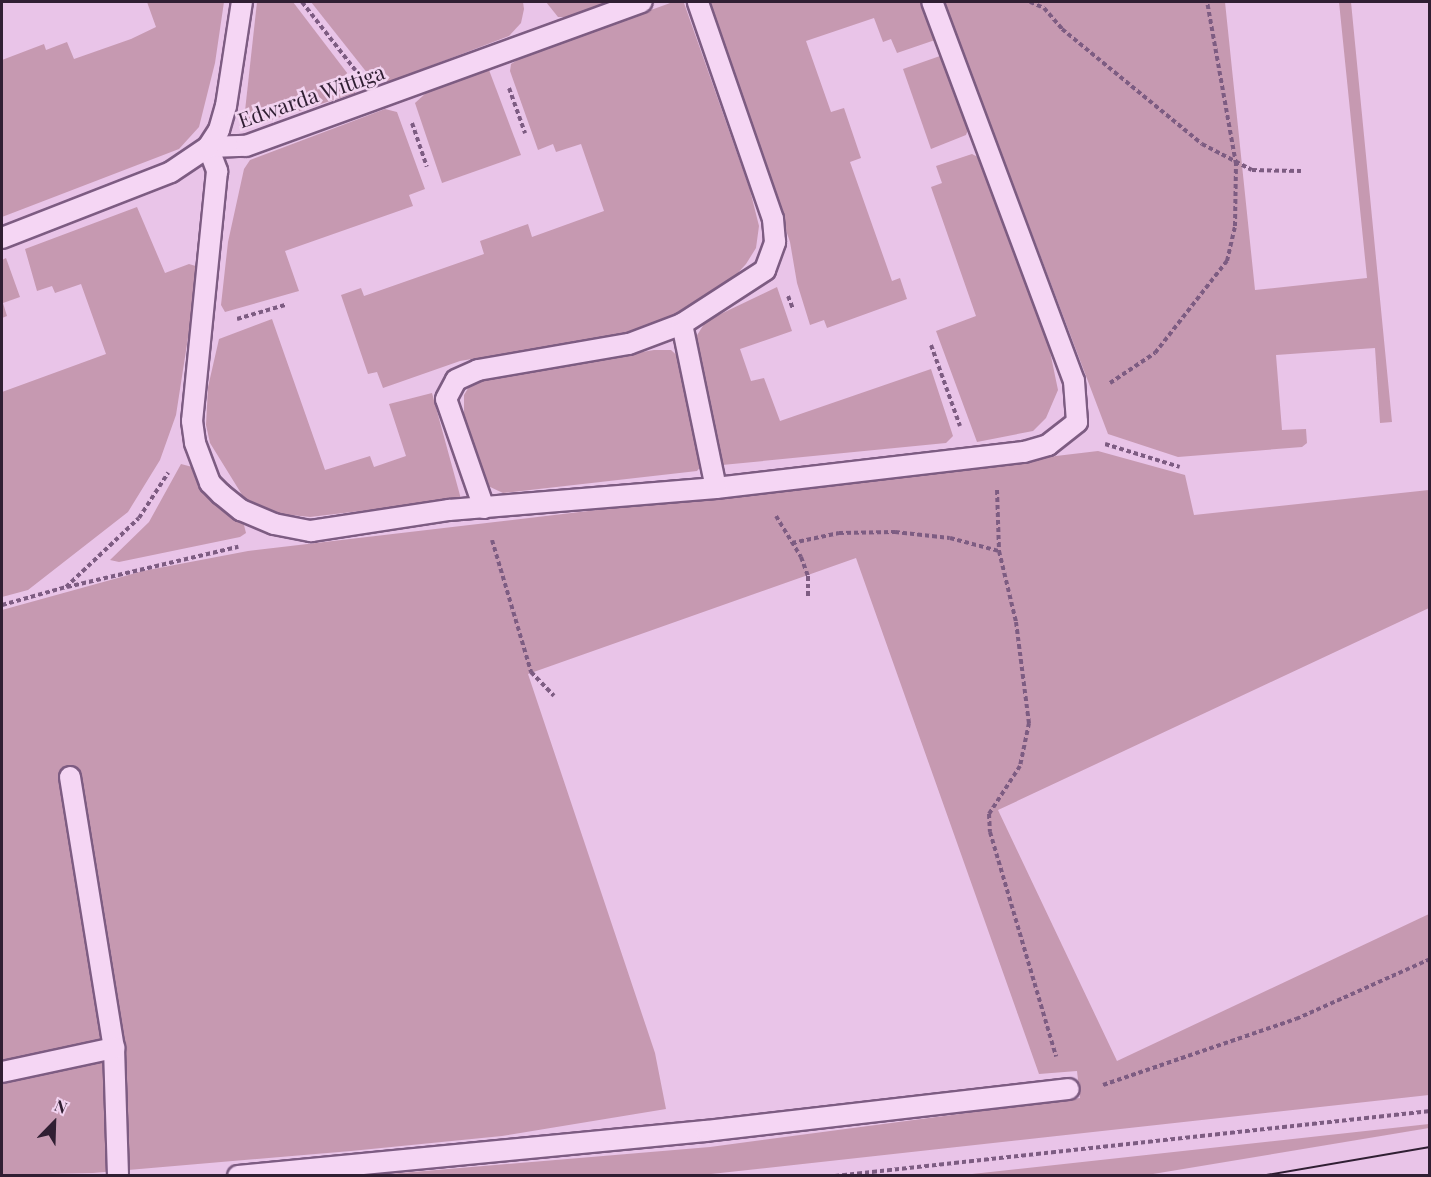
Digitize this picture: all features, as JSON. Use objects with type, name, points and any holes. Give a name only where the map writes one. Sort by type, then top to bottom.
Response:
[{"type":"lane","points":[[2,238],[171,172],[208,147],[219,130],[226,106],[242,2]]},
{"type":"lane","name":"Edwarda Wittiga","points":[[208,147],[246,146],[642,2]]},
{"type":"lane","points":[[484,508],[446,399],[456,380],[478,370],[629,344],[682,324],[765,270],[775,242],[773,219],[698,2]]},
{"type":"lane","points":[[208,147],[217,171],[192,421],[199,460],[210,483],[241,510],[274,524],[310,531],[484,508],[716,488],[996,456],[1048,445],[1077,422],[1078,401],[1053,322],[932,2]]},
{"type":"lane","points":[[682,324],[716,488]]},
{"type":"lane","points":[[70,777],[114,1048],[118,1176]]},
{"type":"lane","points":[[2,1072],[114,1048]]},
{"type":"lane","points":[[238,1176],[706,1131],[1069,1089]]},
{"type":"path","points":[[302,2],[375,98]]},
{"type":"path","points":[[1030,2],[1044,8],[1062,29],[1202,144],[1236,164],[1252,170],[1301,171]]},
{"type":"path","points":[[1078,401],[1155,352],[1227,261],[1235,226],[1236,164],[1208,2]]},
{"type":"path","points":[[497,54],[525,133]]},
{"type":"path","points":[[400,90],[427,167]]},
{"type":"path","points":[[252,315],[285,304]]},
{"type":"path","points":[[931,345],[956,413]]},
{"type":"path","points":[[66,587],[140,518],[160,488],[180,436],[192,421]]},
{"type":"path","points":[[1077,422],[1096,441],[1180,467]]},
{"type":"path","points":[[996,456],[999,551],[1016,622],[1029,723],[1020,766],[989,814],[990,832],[1057,1051],[1048,1090]]},
{"type":"path","points":[[764,482],[769,506],[792,543],[808,576],[808,597]]},
{"type":"path","points":[[484,508],[531,672],[554,696]]},
{"type":"path","points":[[792,543],[838,532],[895,532],[950,538],[999,551]]},
{"type":"path","points":[[2,605],[66,587],[246,545]]},
{"type":"path","points":[[1069,1089],[1107,1085],[1296,1019],[1430,958]]},
{"type":"path","points":[[836,1176],[1430,1111]]},
{"type":"shaded area","points":[[147,2],[224,2],[215,63],[199,127],[179,149],[2,217],[2,60],[44,44],[46,50],[67,42],[74,59],[131,39],[156,27]]},
{"type":"shaded area","points":[[257,2],[293,2],[354,82],[355,93],[243,129]]},
{"type":"shaded area","points":[[311,2],[523,2],[524,9],[521,23],[509,36],[391,81],[380,81],[368,74]]},
{"type":"shaded area","points":[[546,2],[612,2],[566,17],[558,17]]},
{"type":"shaded area","points":[[673,2],[684,3],[750,190],[759,226],[756,248],[746,264],[735,276],[670,317],[632,332],[460,361],[383,388],[377,372],[368,374],[341,295],[361,288],[364,296],[484,254],[480,241],[528,224],[532,237],[604,211],[581,144],[556,152],[553,144],[538,150],[510,71],[511,64],[524,56]]},
{"type":"shaded area","points":[[708,2],[922,2],[935,40],[897,53],[891,39],[883,42],[874,18],[806,41],[831,112],[844,108],[861,158],[850,162],[892,281],[900,278],[907,299],[827,328],[824,320],[810,325],[797,283],[790,242]]},
{"type":"shaded area","points":[[944,2],[1225,2],[1255,290],[1367,278],[1339,2],[1351,2],[1392,422],[1380,423],[1375,348],[1276,355],[1282,430],[1306,429],[1307,443],[1302,447],[1178,457],[1108,434]]},
{"type":"shaded area","points":[[940,56],[968,130],[966,135],[931,149],[903,69]]},
{"type":"shaded area","points":[[489,70],[521,155],[442,183],[415,103],[426,93]]},
{"type":"shaded area","points":[[385,109],[397,112],[425,189],[409,195],[413,206],[285,251],[299,291],[225,312],[221,305],[228,242],[244,169],[250,160]]},
{"type":"shaded area","points":[[972,154],[978,157],[1048,342],[1058,390],[1046,418],[1033,431],[977,442],[936,331],[976,316],[931,187],[942,183],[936,166]]},
{"type":"shaded area","points":[[137,207],[165,273],[189,264],[199,267],[176,415],[160,460],[128,512],[28,590],[2,597],[2,392],[106,354],[81,284],[55,293],[52,286],[37,291],[25,249]]},
{"type":"shaded area","points":[[6,258],[20,297],[3,303],[7,316],[2,318],[2,260]]},
{"type":"shaded area","points":[[777,287],[792,331],[740,349],[751,381],[764,378],[780,421],[931,369],[953,436],[946,443],[722,465],[714,458],[694,340],[706,321]]},
{"type":"shaded area","points":[[272,319],[325,470],[370,456],[374,467],[406,456],[389,404],[432,393],[461,499],[310,517],[281,514],[244,498],[210,443],[206,425],[208,387],[219,339]]},
{"type":"shaded area","points":[[654,350],[671,350],[683,361],[701,466],[697,471],[503,493],[488,486],[464,417],[464,395],[470,385],[483,379]]},
{"type":"shaded area","points":[[1098,451],[1185,475],[1194,515],[1429,490],[1429,608],[998,810],[1117,1061],[1429,914],[1429,1095],[702,1175],[377,1175],[710,1147],[1080,1098],[1077,1071],[1039,1074],[856,558],[528,674],[655,1053],[666,1109],[502,1136],[93,1173],[2,1175],[2,610],[143,571],[248,551]]},
{"type":"shaded area","points":[[181,464],[196,468],[209,499],[244,525],[246,533],[240,537],[119,562],[110,560],[149,522]]},
{"type":"shaded area","points":[[1429,1124],[1429,1128],[1147,1175],[963,1175]]},
{"type":"tram line","points":[[1261,1176],[1430,1147]]},
{"type":"tram line","points":[[1426,1176],[1430,1175]]}]
